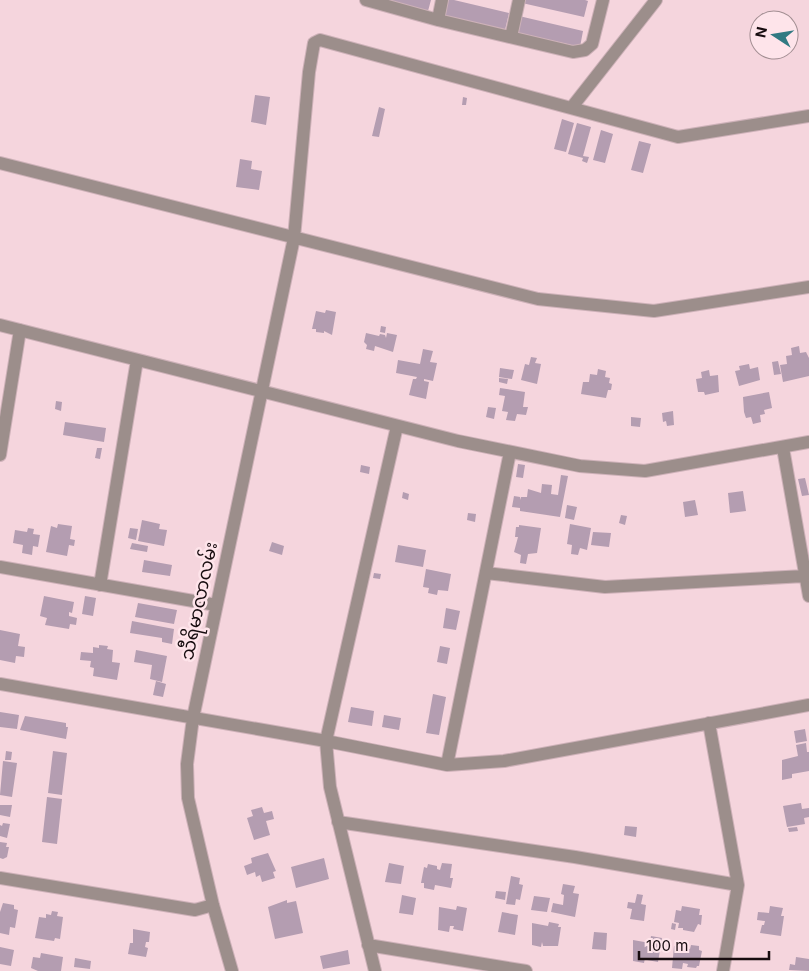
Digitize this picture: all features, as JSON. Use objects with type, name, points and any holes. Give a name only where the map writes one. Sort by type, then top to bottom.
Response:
[{"type":"street","points":[[366,0],[438,20],[573,52],[585,50],[592,44],[603,0]]},
{"type":"street","points":[[438,20],[442,0]]},
{"type":"street","points":[[511,37],[519,0]]},
{"type":"street","points":[[656,0],[572,107],[678,137],[809,116]]},
{"type":"street","name":"သီရိမာလာလမ်း","points":[[232,971],[213,904],[188,798],[187,764],[193,718],[294,238],[309,72],[314,43],[320,40],[572,107]]},
{"type":"street","points":[[0,163],[538,299],[654,311],[809,287]]},
{"type":"street","points":[[0,325],[397,426],[580,466],[645,471],[809,442]]},
{"type":"street","points":[[0,455],[20,330]]},
{"type":"street","points":[[100,585],[137,360]]},
{"type":"street","points":[[375,971],[330,787],[326,741],[397,426]]},
{"type":"street","points":[[783,448],[809,596]]},
{"type":"street","points":[[447,765],[510,452]]},
{"type":"street","points":[[0,567],[216,605]]},
{"type":"street","points":[[486,573],[604,587],[805,576]]},
{"type":"street","points":[[0,684],[326,741],[447,765],[504,761],[809,705]]},
{"type":"street","points":[[708,723],[738,885],[723,971]]},
{"type":"street","points":[[338,822],[575,857],[738,885]]},
{"type":"street","points":[[0,878],[195,910],[213,904]]},
{"type":"street","points":[[368,945],[526,971]]},
{"type":"building","points":[[382,0],[431,0],[428,11]]},
{"type":"building","points":[[445,0],[454,0],[509,13],[505,30],[441,15]]},
{"type":"building","points":[[523,0],[588,1],[584,17],[522,3]]},
{"type":"building","points":[[519,16],[583,31],[580,47],[515,32]]},
{"type":"building","points":[[255,95],[270,97],[266,125],[251,122]]},
{"type":"building","points":[[463,97],[467,98],[466,105],[462,105]]},
{"type":"building","points":[[379,107],[385,109],[379,137],[372,136]]},
{"type":"building","points":[[562,119],[574,123],[566,152],[554,149]]},
{"type":"building","points":[[577,123],[591,127],[583,156],[589,157],[587,163],[582,161],[583,158],[568,154]]},
{"type":"building","points":[[601,130],[613,134],[605,163],[593,160]]},
{"type":"building","points":[[639,141],[651,144],[643,173],[631,170]]},
{"type":"building","points":[[240,159],[252,161],[251,169],[262,171],[259,190],[236,187]]},
{"type":"building","points":[[326,310],[336,312],[332,335],[324,331],[324,333],[316,332],[316,329],[312,329],[316,311],[325,313]]},
{"type":"building","points":[[381,326],[386,327],[385,333],[380,332]]},
{"type":"building","points":[[366,333],[379,336],[380,334],[385,335],[386,338],[387,333],[397,335],[393,352],[375,346],[374,351],[366,349],[367,345],[364,342]]},
{"type":"building","points":[[799,346],[800,353],[806,352],[809,358],[809,376],[783,382],[780,365],[787,364],[786,356],[792,355],[791,348]]},
{"type":"building","points":[[423,349],[433,351],[430,362],[437,363],[433,381],[424,379],[424,381],[429,382],[426,399],[409,395],[413,379],[417,377],[396,373],[398,360],[420,364]]},
{"type":"building","points":[[531,357],[537,358],[535,363],[541,364],[537,384],[521,380],[525,364],[529,365]]},
{"type":"building","points":[[778,361],[781,374],[774,375],[772,362]]},
{"type":"building","points":[[749,364],[750,369],[758,367],[760,380],[739,386],[735,371],[740,370],[739,366]]},
{"type":"building","points":[[500,368],[514,370],[512,379],[499,377]]},
{"type":"building","points":[[598,369],[606,371],[605,377],[610,378],[609,383],[612,384],[606,398],[581,394],[583,382],[589,382],[590,374],[597,375]]},
{"type":"building","points":[[709,370],[710,376],[718,375],[719,392],[705,395],[704,392],[698,392],[696,379],[702,378],[701,372]]},
{"type":"building","points":[[499,378],[508,379],[507,384],[499,382]]},
{"type":"building","points":[[500,388],[525,392],[523,407],[528,407],[526,415],[517,414],[515,421],[506,420],[508,412],[502,411],[505,396],[499,395]]},
{"type":"building","points":[[769,392],[772,408],[764,410],[765,414],[760,415],[761,422],[753,424],[751,417],[746,418],[743,397]]},
{"type":"building","points":[[56,401],[62,402],[61,411],[55,409]]},
{"type":"building","points":[[488,407],[496,408],[494,419],[486,417]]},
{"type":"building","points":[[673,411],[674,425],[667,426],[666,421],[663,422],[662,413]]},
{"type":"building","points":[[631,417],[641,418],[640,427],[631,426]]},
{"type":"building","points":[[65,422],[106,428],[104,442],[63,435]]},
{"type":"building","points":[[97,448],[102,448],[100,459],[95,458]]},
{"type":"building","points":[[518,464],[525,465],[523,478],[516,477]]},
{"type":"building","points":[[361,465],[370,467],[369,474],[360,472]]},
{"type":"building","points":[[561,475],[568,476],[560,517],[520,511],[520,508],[512,507],[514,496],[520,497],[521,500],[521,497],[527,497],[528,489],[541,493],[542,484],[552,485],[551,494],[558,495]]},
{"type":"building","points":[[805,478],[809,495],[802,496],[798,479]]},
{"type":"building","points":[[743,491],[746,511],[730,513],[728,493]]},
{"type":"building","points":[[403,492],[409,494],[408,500],[402,498]]},
{"type":"building","points":[[695,500],[698,515],[685,517],[683,502]]},
{"type":"building","points":[[567,505],[577,507],[574,520],[565,518]]},
{"type":"building","points":[[468,513],[476,514],[475,522],[467,520]]},
{"type":"building","points":[[621,515],[627,516],[625,525],[619,523]]},
{"type":"building","points":[[142,520],[160,524],[159,529],[167,530],[164,546],[138,541]]},
{"type":"building","points":[[58,524],[72,526],[70,539],[75,540],[74,546],[69,545],[67,556],[46,552],[51,526],[57,528]]},
{"type":"building","points":[[570,524],[591,528],[587,550],[580,548],[578,555],[571,554],[572,545],[567,544]]},
{"type":"building","points":[[519,525],[541,528],[537,553],[528,554],[526,564],[520,563],[521,555],[514,552],[518,537],[515,537],[516,527],[519,527]]},
{"type":"building","points":[[28,528],[34,529],[33,534],[40,535],[38,547],[33,546],[32,555],[22,553],[23,545],[13,543],[15,530],[27,532]]},
{"type":"building","points":[[130,528],[138,529],[136,540],[128,538]]},
{"type":"building","points":[[593,532],[611,533],[609,547],[591,545]]},
{"type":"building","points":[[272,542],[284,546],[282,555],[269,551]]},
{"type":"building","points":[[132,543],[148,546],[147,552],[130,549]]},
{"type":"building","points":[[398,545],[426,550],[423,567],[395,562]]},
{"type":"building","points":[[144,560],[172,565],[170,576],[142,572]]},
{"type":"building","points":[[426,569],[451,574],[448,591],[438,590],[437,595],[428,593],[429,588],[423,587]]},
{"type":"building","points":[[374,573],[381,574],[380,579],[373,578]]},
{"type":"building","points":[[44,596],[74,602],[72,613],[69,612],[69,616],[77,618],[76,625],[70,624],[69,629],[45,625],[47,618],[40,616]]},
{"type":"building","points":[[85,596],[96,598],[93,616],[82,614]]},
{"type":"building","points":[[138,603],[177,610],[174,624],[135,617]]},
{"type":"building","points":[[446,608],[460,611],[456,630],[443,628]]},
{"type":"building","points":[[132,621],[174,629],[172,644],[162,642],[162,638],[130,633]]},
{"type":"building","points":[[0,630],[20,634],[18,646],[25,647],[24,657],[16,656],[15,663],[0,660]]},
{"type":"building","points":[[99,645],[108,646],[107,649],[113,650],[112,662],[120,663],[117,680],[93,676],[94,668],[90,667],[91,661],[80,660],[81,652],[93,653],[93,647],[99,648]]},
{"type":"building","points":[[440,646],[450,648],[447,664],[437,662]]},
{"type":"building","points":[[136,650],[167,656],[162,682],[150,679],[152,665],[134,662]]},
{"type":"building","points":[[156,681],[166,684],[163,697],[153,695]]},
{"type":"building","points":[[433,694],[446,697],[439,735],[426,733]]},
{"type":"building","points":[[351,707],[374,711],[372,726],[348,722]]},
{"type":"building","points":[[0,712],[19,715],[17,729],[0,727]]},
{"type":"building","points":[[384,715],[401,718],[399,730],[382,727]]},
{"type":"building","points":[[25,716],[66,723],[66,727],[68,727],[66,739],[20,730]]},
{"type":"building","points":[[805,729],[807,741],[796,743],[794,731]]},
{"type":"building","points":[[806,743],[807,752],[809,752],[809,771],[792,774],[792,778],[782,780],[782,760],[798,756],[796,745]]},
{"type":"building","points":[[6,751],[12,752],[11,760],[5,760]]},
{"type":"building","points":[[53,751],[67,753],[62,795],[48,793]]},
{"type":"building","points":[[3,761],[17,763],[12,797],[0,795]]},
{"type":"building","points":[[47,797],[62,799],[57,844],[42,842]]},
{"type":"building","points":[[801,803],[802,809],[809,808],[809,817],[804,818],[805,824],[787,827],[783,806]]},
{"type":"building","points":[[0,805],[12,805],[10,817],[0,815]]},
{"type":"building","points":[[262,807],[264,813],[272,811],[274,819],[266,821],[270,835],[254,840],[247,818],[253,816],[251,810]]},
{"type":"building","points":[[3,823],[10,824],[7,838],[0,836],[0,825],[2,826]]},
{"type":"building","points":[[625,826],[637,827],[636,837],[624,835]]},
{"type":"building","points":[[797,827],[798,831],[789,832],[788,828]]},
{"type":"building","points":[[0,842],[7,843],[6,847],[9,847],[7,857],[3,859],[0,858]]},
{"type":"building","points":[[268,853],[276,871],[273,872],[275,878],[262,882],[260,875],[256,877],[255,872],[247,875],[244,866],[252,863],[251,858]]},
{"type":"building","points":[[324,858],[329,879],[296,888],[291,867]]},
{"type":"building","points":[[389,863],[404,866],[401,884],[385,882]]},
{"type":"building","points":[[442,863],[452,864],[450,878],[453,878],[451,888],[435,885],[434,890],[424,888],[424,883],[421,883],[424,867],[427,868],[428,864],[437,866],[437,869],[440,870]]},
{"type":"building","points":[[511,876],[520,878],[519,884],[523,885],[520,900],[516,899],[515,905],[506,904]]},
{"type":"building","points":[[563,884],[575,886],[573,893],[579,894],[575,917],[551,912],[553,903],[563,905],[564,895],[561,894]]},
{"type":"building","points":[[496,891],[506,892],[505,900],[495,898]]},
{"type":"building","points":[[637,894],[643,895],[641,904],[646,905],[644,921],[630,919],[632,909],[627,908],[628,902],[635,903]]},
{"type":"building","points":[[402,895],[416,898],[413,915],[399,913]]},
{"type":"building","points":[[534,896],[550,898],[547,912],[531,910]]},
{"type":"building","points":[[287,900],[287,903],[296,901],[303,933],[275,939],[268,907]]},
{"type":"building","points":[[3,903],[14,905],[14,909],[18,910],[15,928],[10,927],[9,935],[0,933],[0,912]]},
{"type":"building","points":[[457,906],[467,908],[463,931],[453,929],[454,926],[450,926],[449,932],[438,930],[439,907],[456,910]]},
{"type":"building","points":[[682,906],[700,909],[699,915],[702,915],[701,925],[698,924],[694,932],[678,928],[679,923],[674,922],[676,910],[681,911]]},
{"type":"building","points":[[770,906],[783,908],[781,916],[784,916],[781,936],[760,933],[765,921],[757,920],[758,912],[769,913]]},
{"type":"building","points":[[52,911],[58,912],[57,916],[63,917],[60,939],[55,938],[54,941],[35,938],[39,917],[46,918],[46,914],[51,915]]},
{"type":"building","points":[[502,912],[518,915],[515,935],[498,932]]},
{"type":"building","points":[[549,922],[559,924],[558,927],[561,927],[558,946],[543,946],[542,942],[541,947],[532,945],[532,923],[548,926]]},
{"type":"building","points":[[672,923],[676,924],[675,930],[671,929]]},
{"type":"building","points":[[133,929],[150,932],[149,942],[146,942],[145,947],[148,948],[146,957],[128,954],[130,943],[133,943]]},
{"type":"building","points":[[594,932],[607,933],[606,950],[592,949]]},
{"type":"building","points":[[651,936],[662,938],[658,962],[645,958],[644,963],[633,961],[633,940],[650,943]]},
{"type":"building","points":[[691,945],[699,946],[699,950],[702,951],[699,966],[696,968],[687,967],[688,964],[683,963],[682,969],[672,968],[674,946],[690,949]]},
{"type":"building","points":[[0,947],[14,950],[11,966],[0,964]]},
{"type":"building","points":[[348,950],[350,964],[323,969],[320,956]]},
{"type":"building","points":[[41,953],[63,957],[61,971],[38,971],[31,968],[33,957],[40,958]]},
{"type":"building","points":[[796,957],[809,959],[809,971],[789,970],[790,964],[795,965]]},
{"type":"building","points":[[75,958],[91,961],[90,969],[74,967]]}]
